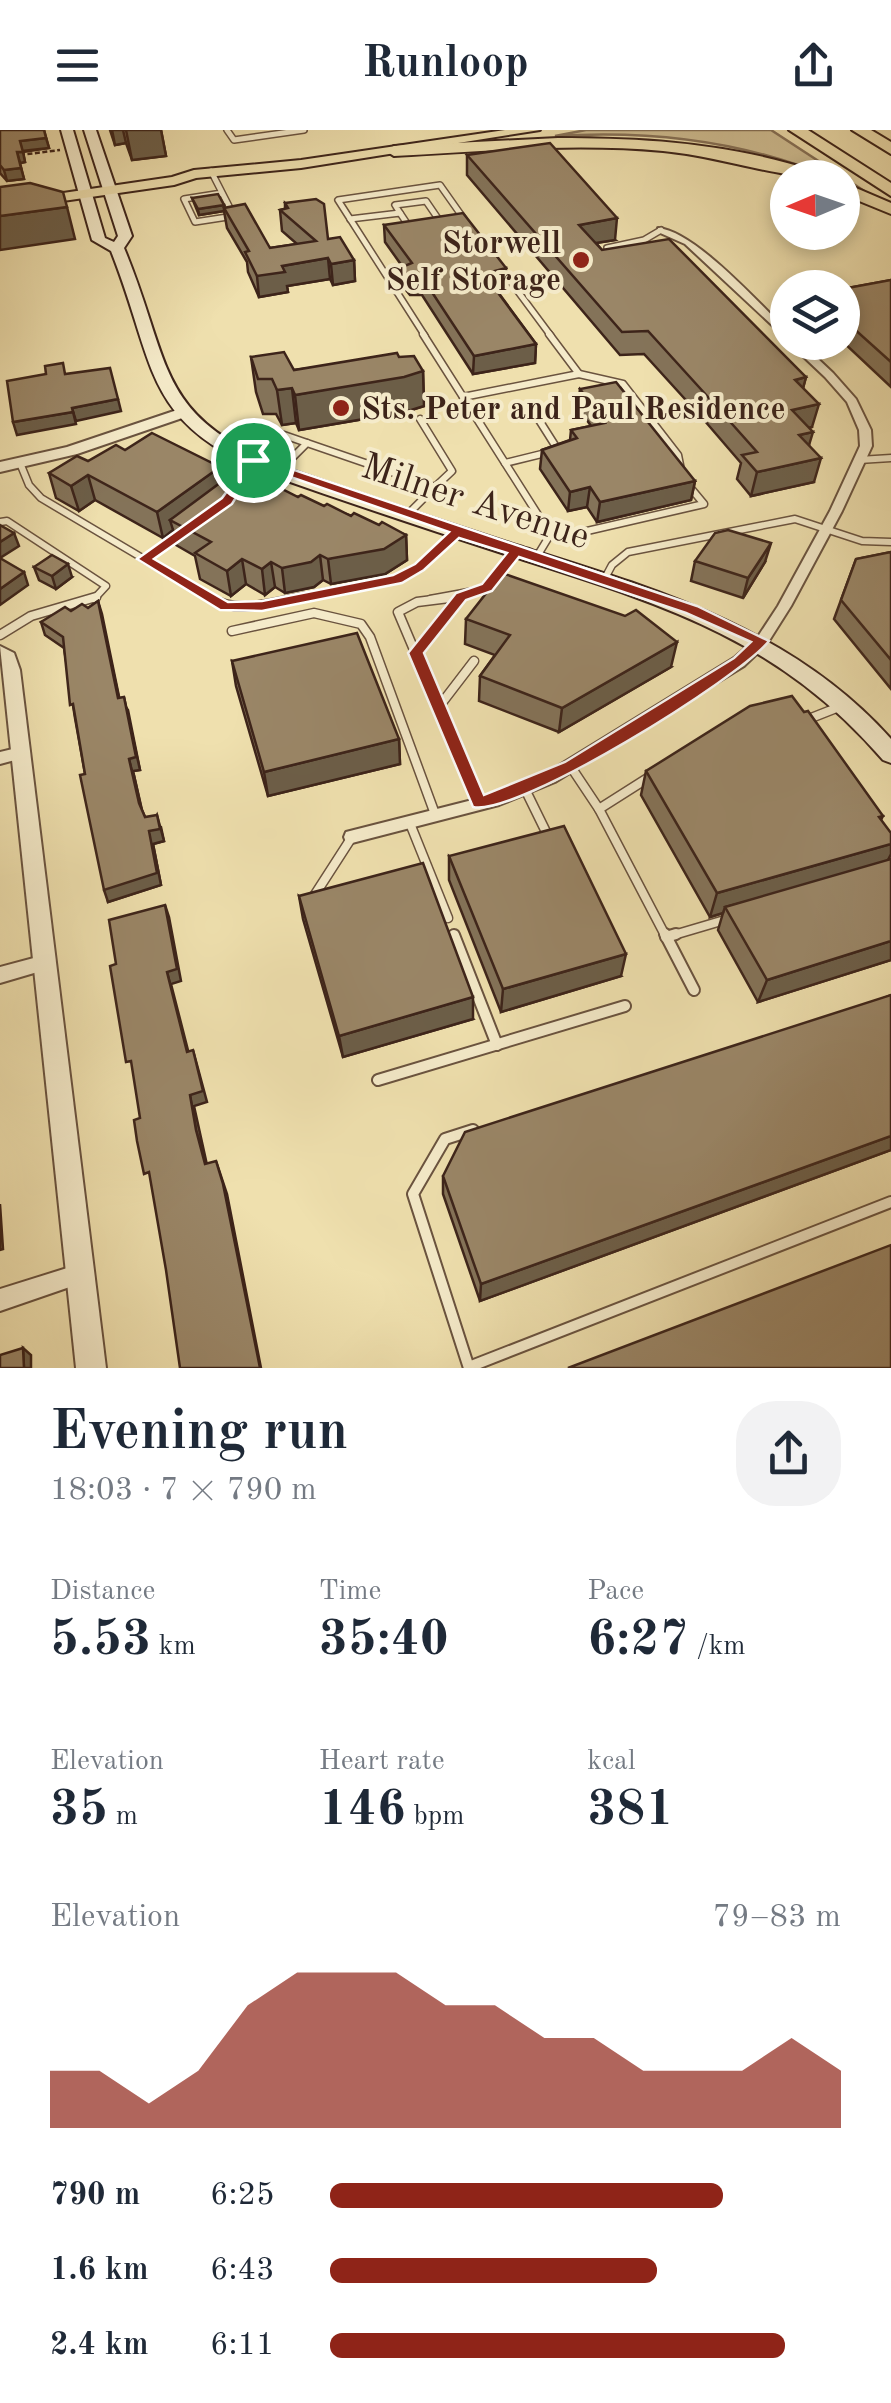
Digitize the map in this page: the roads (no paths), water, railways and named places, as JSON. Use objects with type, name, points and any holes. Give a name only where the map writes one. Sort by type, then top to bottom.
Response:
[{"type":"highway","points":[[413,138],[448,130]]},
{"type":"highway","points":[[797,130],[891,191]]},
{"type":"highway","points":[[853,134],[891,149]]},
{"type":"highway","points":[[853,134],[891,168]]},
{"type":"highway","points":[[394,151],[561,137],[650,136],[731,148],[770,161]]},
{"type":"highway","points":[[860,195],[891,210]]},
{"type":"main road","name":"Milner Avenue","points":[[67,130],[99,240],[117,248],[134,285],[156,358],[183,413],[227,447],[407,515],[692,609],[762,641],[844,706],[891,754]]},
{"type":"main road","name":"Milner Avenue","points":[[90,130],[125,236],[117,248]]},
{"type":"main road","points":[[276,163],[296,155],[468,130]]},
{"type":"main road","points":[[1,200],[30,201],[109,185],[174,181],[211,171],[301,164],[533,130]]},
{"type":"street","points":[[661,230],[688,242],[770,321]]},
{"type":"street","points":[[352,836],[479,803],[571,766],[739,662],[762,641],[866,446],[860,418],[843,389],[812,360]]},
{"type":"street","points":[[0,467],[83,447],[183,413]]},
{"type":"street","points":[[0,653],[8,658],[12,670],[10,755],[45,963],[91,1368]]},
{"type":"street","points":[[0,975],[45,963]]},
{"type":"street","points":[[0,1300],[80,1274]]},
{"type":"lane","points":[[227,130],[234,140],[304,130]]},
{"type":"lane","points":[[211,171],[234,216],[195,222],[184,199],[222,194]]},
{"type":"lane","points":[[463,397],[578,374],[623,384],[678,455],[682,478],[704,504],[574,534],[553,530],[540,518],[350,220],[338,200],[440,185],[474,232]]},
{"type":"lane","points":[[426,201],[440,220],[408,224],[400,212],[394,206],[426,201]]},
{"type":"lane","points":[[350,220],[400,212]]},
{"type":"lane","points":[[606,248],[644,240],[661,230]]},
{"type":"lane","points":[[498,264],[578,374]]},
{"type":"lane","points":[[407,515],[452,471],[420,419]]},
{"type":"lane","points":[[505,463],[558,450],[539,420]]},
{"type":"lane","points":[[227,447],[255,430],[272,432]]},
{"type":"lane","points":[[281,434],[435,487]]},
{"type":"lane","points":[[280,470],[306,443]]},
{"type":"lane","points":[[859,460],[891,458]]},
{"type":"lane","points":[[233,492],[253,460]]},
{"type":"lane","points":[[20,463],[41,498],[225,607],[243,608],[396,579],[420,567],[457,532]]},
{"type":"lane","points":[[604,580],[612,564],[628,552],[795,520],[862,541],[891,542]]},
{"type":"lane","points":[[0,522],[8,521],[106,586],[93,600],[30,616],[0,635]]},
{"type":"lane","points":[[144,559],[186,530]]},
{"type":"lane","points":[[536,558],[553,530]]},
{"type":"lane","points":[[479,803],[398,612],[411,603],[487,588],[516,551]]},
{"type":"lane","points":[[416,653],[461,596]]},
{"type":"lane","points":[[232,631],[314,613],[361,624],[406,729],[435,814]]},
{"type":"lane","points":[[438,708],[474,661]]},
{"type":"lane","points":[[791,706],[804,721],[844,706]]},
{"type":"lane","points":[[571,766],[599,809],[694,990]]},
{"type":"lane","points":[[599,809],[661,770]]},
{"type":"lane","points":[[524,787],[548,836]]},
{"type":"lane","points":[[410,821],[448,918]]},
{"type":"lane","points":[[314,898],[352,836]]},
{"type":"lane","points":[[666,938],[741,916]]},
{"type":"lane","points":[[454,935],[496,1045]]},
{"type":"lane","points":[[378,1080],[625,1006]]},
{"type":"lane","points":[[482,1127],[445,1139],[414,1194],[469,1368],[891,1202]]},
{"type":"place","name":"Storwell Self Storage","points":[[581,260]]},
{"type":"place","name":"Sts. Peter and Paul Residence","points":[[341,408]]}]
